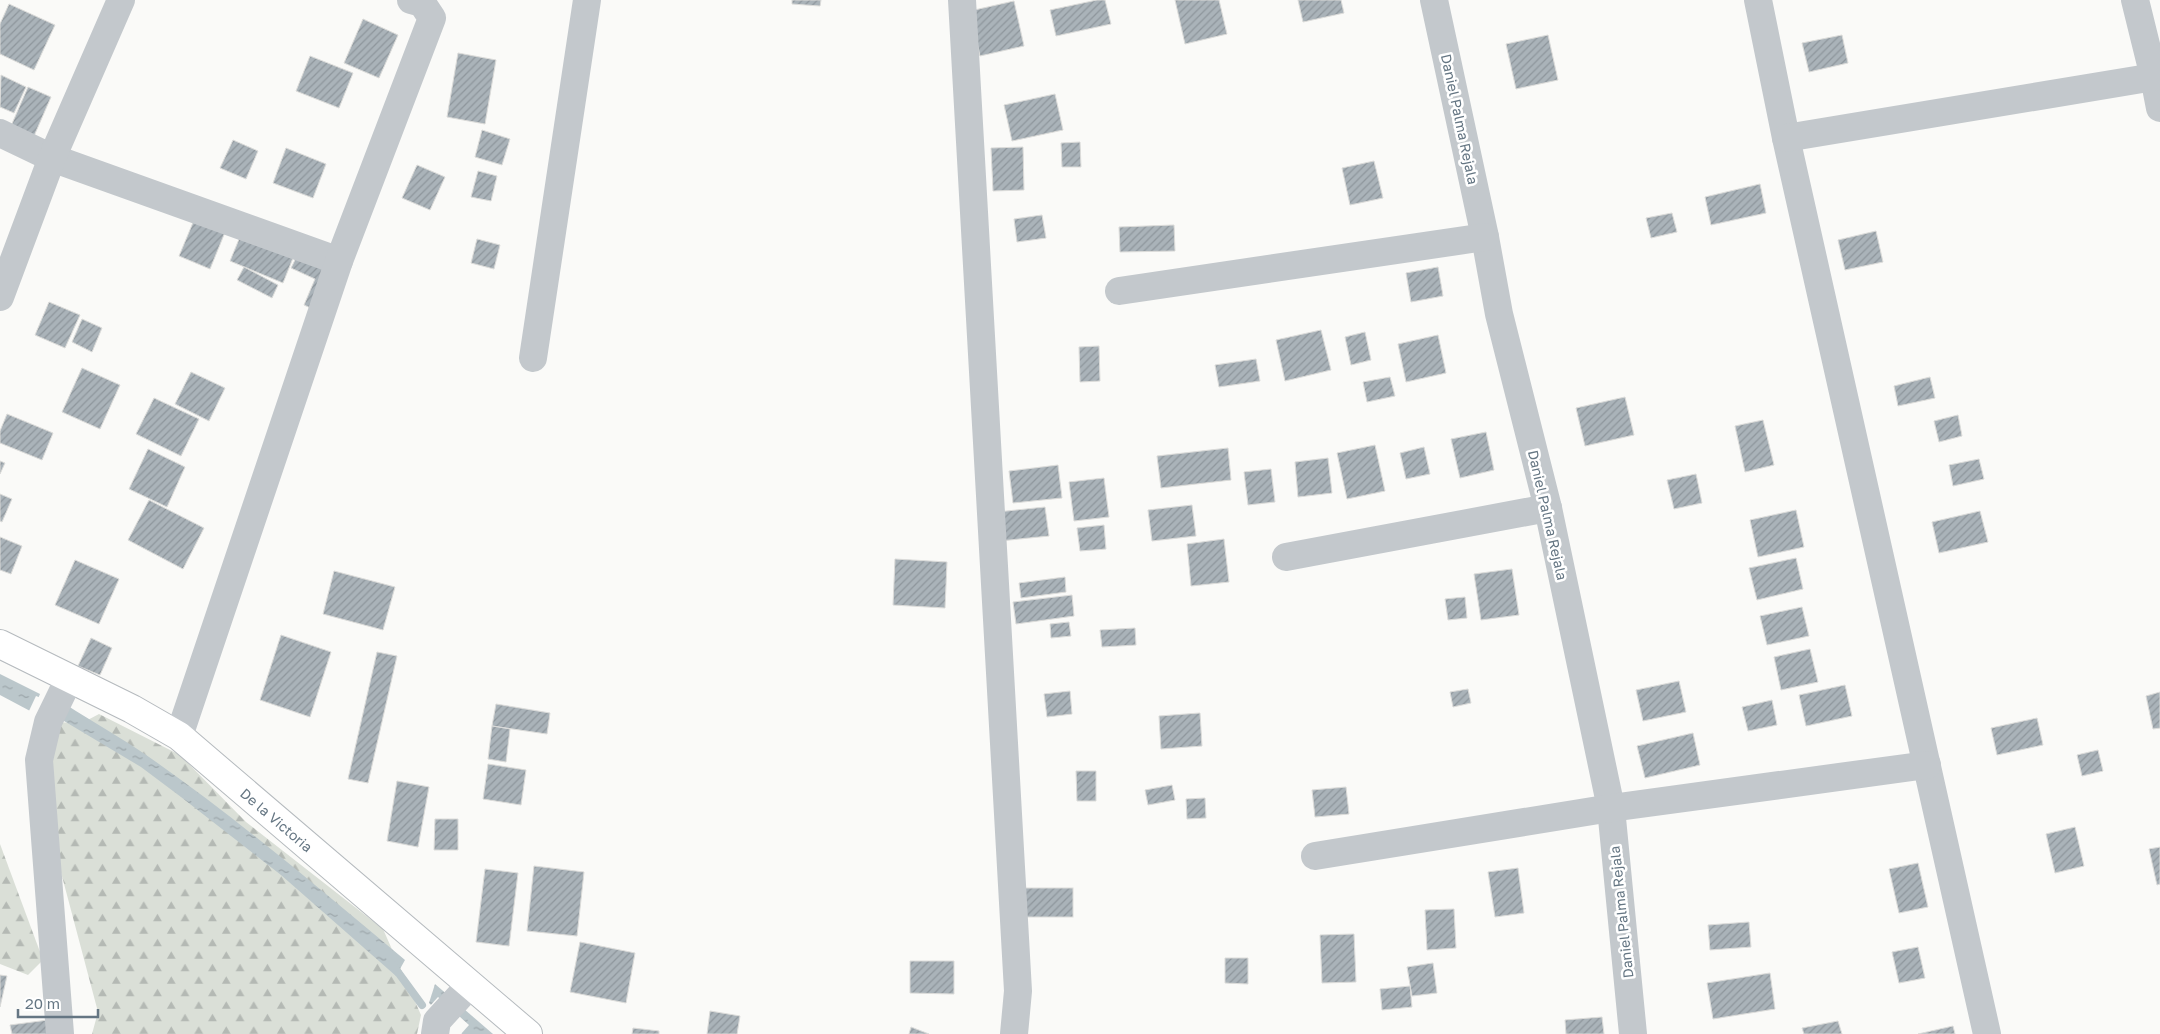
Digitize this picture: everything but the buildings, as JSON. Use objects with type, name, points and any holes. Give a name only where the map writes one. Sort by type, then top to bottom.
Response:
[{"type":"main road","name":"De la Victoria","points":[[0,644],[132,709],[179,736],[528,1034]]},
{"type":"street","points":[[0,297],[52,158],[121,0]]},
{"type":"street","points":[[179,736],[339,261],[432,18],[422,3],[411,0]]},
{"type":"street","points":[[532,358],[587,0]]},
{"type":"street","points":[[962,0],[1017,981],[1014,1034]]},
{"type":"street","name":"Daniel Palma Rejala","points":[[1434,0],[1485,237],[1499,314],[1548,508],[1611,808],[1633,1034]]},
{"type":"street","points":[[1758,0],[1786,138],[1987,1034]]},
{"type":"street","points":[[2135,0],[2160,108]]},
{"type":"street","points":[[1786,138],[2154,77]]},
{"type":"street","points":[[0,133],[52,158],[339,261]]},
{"type":"street","points":[[1119,291],[1485,237]]},
{"type":"street","points":[[1286,557],[1548,508]]},
{"type":"street","points":[[60,1034],[40,760],[48,722],[69,679]]},
{"type":"street","points":[[1315,856],[1611,808],[1927,765]]},
{"type":"street","points":[[435,1034],[437,1021],[470,984]]},
{"type":"green space","points":[[99,714],[180,755],[246,822],[383,929],[421,1015],[417,1034],[92,1034],[98,1012],[41,797],[48,722],[82,723]]},
{"type":"green space","points":[[0,844],[43,960],[28,975],[0,964]]},
{"type":"water","points":[[0,674],[40,694],[32,712],[0,695]]},
{"type":"water","points":[[65,704],[139,750],[247,830],[311,881],[405,960],[396,976],[281,875],[181,797],[141,767],[59,718]]},
{"type":"water","points":[[435,984],[493,1034],[462,1034],[429,1003]]},
{"type":"pier","points":[[36,696],[41,698],[34,714],[31,715],[28,713]]},
{"type":"pier","points":[[438,997],[469,1025],[461,1034],[458,1034],[429,1007]]},
{"type":"waterway","points":[[392,964],[422,1005]]}]
